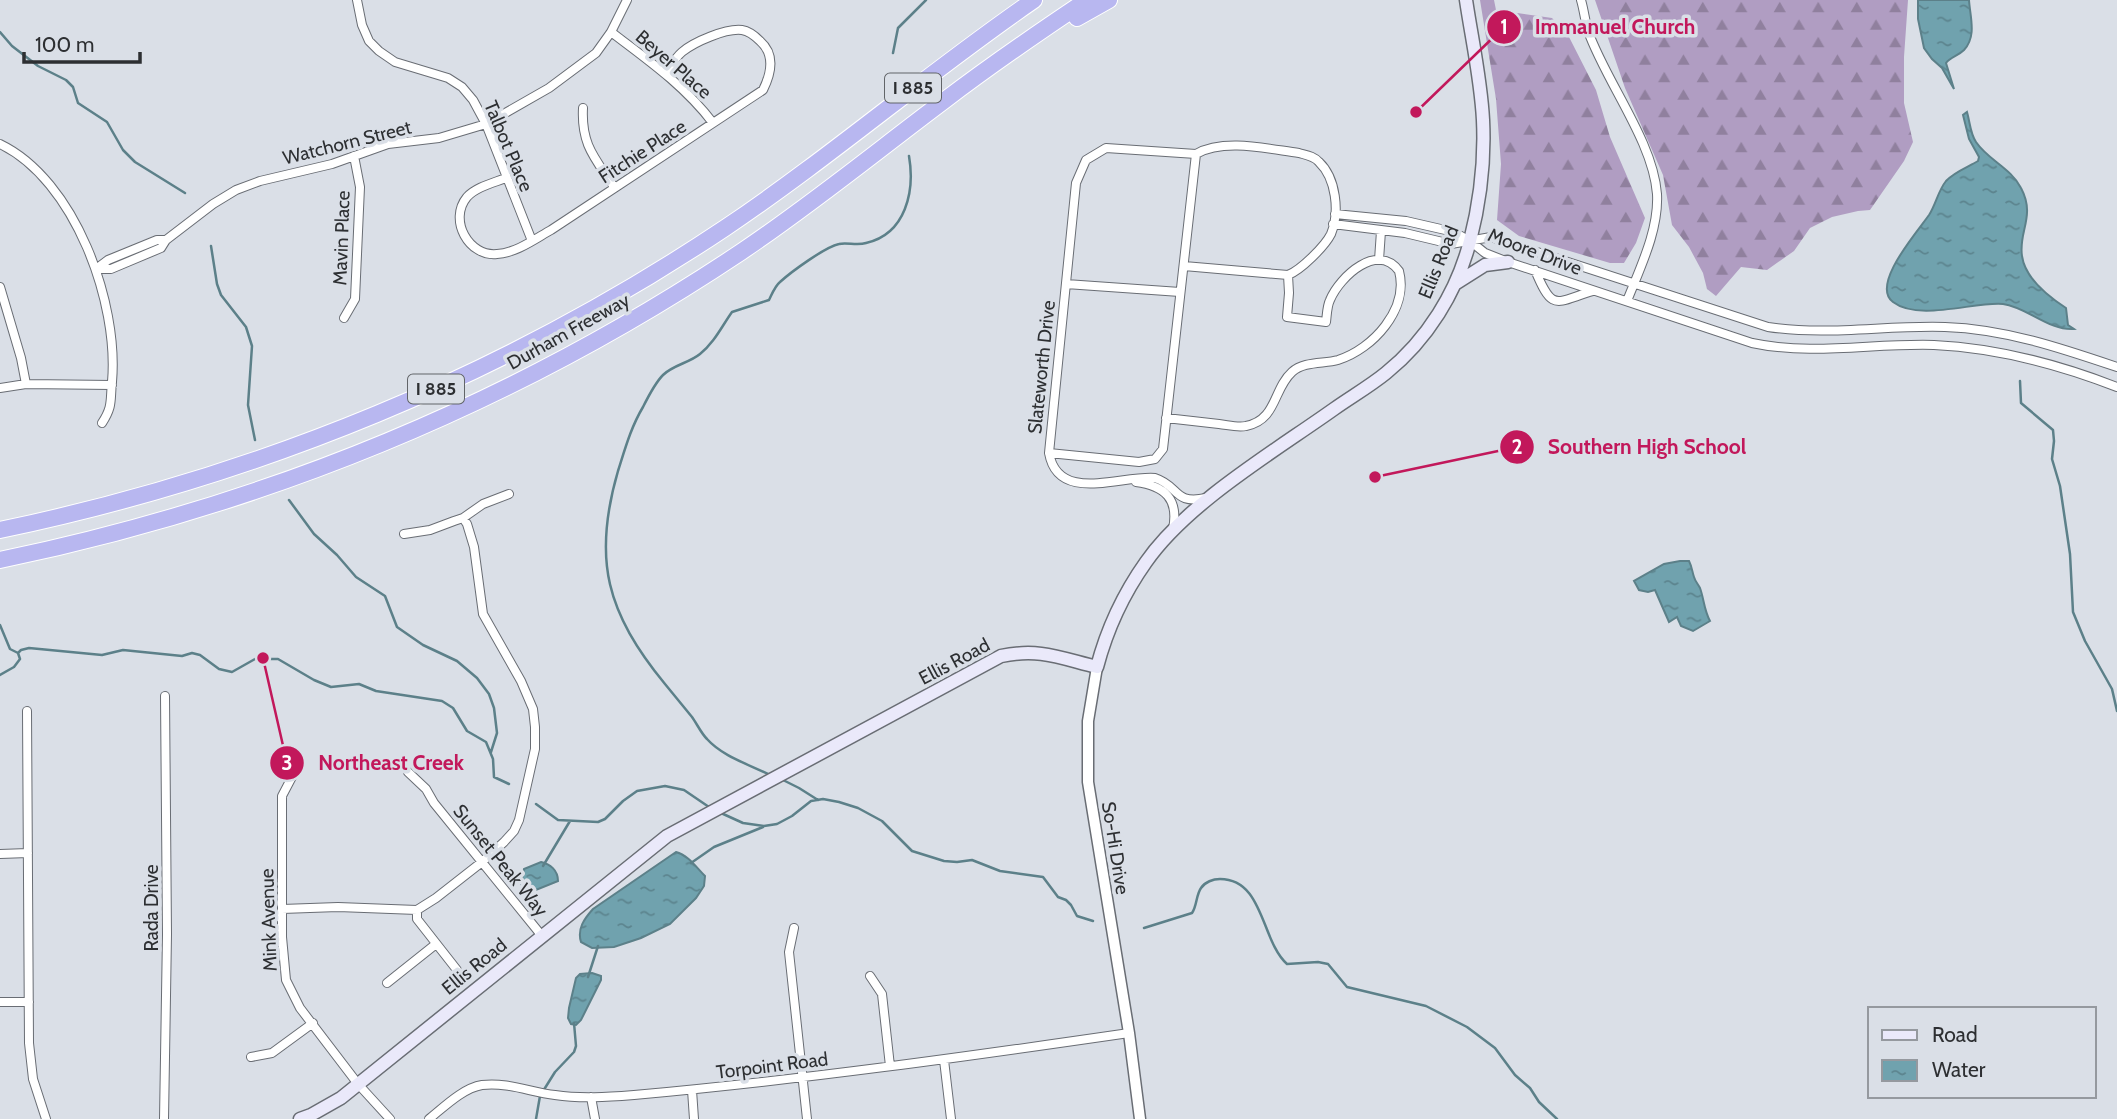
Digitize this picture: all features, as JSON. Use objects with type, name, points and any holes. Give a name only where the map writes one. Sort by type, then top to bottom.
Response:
[{"type":"highway","name":"Durham Freeway","points":[[0,530],[115,504],[276,454],[394,408],[509,355],[620,294],[727,226],[796,178],[1032,0]]},
{"type":"highway","name":"Durham Freeway","points":[[0,560],[122,532],[255,492],[366,451],[483,400],[597,341],[708,274],[813,201],[947,98],[1087,0]]},
{"type":"highway","points":[[947,98],[1109,0]]},
{"type":"main road","name":"Ellis Road","points":[[300,1119],[341,1098],[667,836],[1001,656],[1035,652],[1097,667],[1107,632],[1119,607],[1146,561],[1172,531],[1210,498],[1400,361],[1438,315],[1455,284],[1470,241],[1480,183],[1483,123],[1466,0]]},
{"type":"main road","points":[[1455,284],[1485,265],[1508,262]]},
{"type":"street","name":"Talbot Place","points":[[357,0],[362,26],[369,41],[379,51],[395,62],[436,73],[462,87],[473,100],[486,124],[532,241]]},
{"type":"street","name":"Watchorn Street","points":[[96,269],[108,260],[158,240],[166,240],[213,204],[236,190],[260,181],[332,164],[388,144],[439,138],[486,124],[549,89],[584,64],[611,32],[627,0]]},
{"type":"street","points":[[1581,0],[1588,30],[1642,142],[1657,193],[1649,243],[1627,301]]},
{"type":"street","name":"Fitchie Place","points":[[506,178],[480,188],[468,196],[462,207],[460,217],[464,236],[479,251],[488,254],[501,254],[551,230],[762,90],[769,76],[771,60],[765,45],[755,36],[743,30],[729,30],[695,43],[681,53],[665,74]]},
{"type":"street","name":"Beyer Place","points":[[611,32],[697,102],[713,122]]},
{"type":"street","points":[[583,108],[582,126],[586,141],[614,187]]},
{"type":"street","points":[[0,144],[27,160],[50,184],[78,230],[96,269],[109,324],[113,356],[111,409],[103,423]]},
{"type":"street","points":[[1184,265],[1288,275],[1298,270],[1326,241],[1335,214],[1331,183],[1321,163],[1308,155],[1223,145],[1196,154]]},
{"type":"street","name":"Slateworth Drive","points":[[1049,453],[1139,463],[1150,461],[1160,455],[1163,449],[1196,154],[1106,148],[1086,160],[1076,183],[1049,453],[1051,464],[1063,479],[1077,483],[1155,478],[1165,482],[1186,500],[1210,498]]},
{"type":"street","name":"Mavin Place","points":[[344,318],[355,299],[360,187],[354,156]]},
{"type":"street","points":[[1335,214],[1406,221],[1454,232],[1470,241]]},
{"type":"street","points":[[1333,224],[1405,233],[1451,244],[1470,241]]},
{"type":"street","points":[[1379,260],[1381,230]]},
{"type":"street","name":"Moore Drive","points":[[1470,241],[1491,237],[1768,327],[1799,331],[1921,326],[1977,329],[2036,340],[2117,367]]},
{"type":"street","name":"Moore Drive","points":[[1470,241],[1485,253],[1508,262],[1752,342],[1778,348],[1932,345],[1970,347],[2041,361],[2117,387]]},
{"type":"street","points":[[1166,418],[1248,426],[1260,421],[1270,411],[1284,381],[1297,369],[1343,358],[1366,347],[1390,318],[1399,297],[1399,271],[1391,262],[1372,261],[1357,267],[1343,282],[1331,298],[1326,322],[1287,317],[1288,275]]},
{"type":"street","points":[[1535,270],[1547,295],[1556,302],[1567,301],[1594,290]]},
{"type":"street","name":"Slateworth Drive","points":[[1066,284],[1180,292]]},
{"type":"street","points":[[0,287],[26,384]]},
{"type":"street","points":[[0,388],[26,384],[112,385]]},
{"type":"street","name":"Slateworth Drive","points":[[1130,480],[1150,484],[1166,495],[1175,509],[1172,531]]},
{"type":"street","points":[[404,534],[430,530],[463,518],[474,509],[509,494]]},
{"type":"street","points":[[282,909],[417,909],[436,898],[482,862],[509,837],[519,820],[535,749],[533,709],[483,614],[474,547],[463,518]]},
{"type":"street","name":"So-Hi Drive","points":[[1097,667],[1088,721],[1088,782],[1129,1033],[1140,1119]]},
{"type":"street","name":"Rada Drive","points":[[164,1119],[167,934],[165,696]]},
{"type":"street","points":[[27,711],[30,1062],[38,1100],[46,1119]]},
{"type":"street","name":"Sunset Peak Way","points":[[408,772],[426,789],[434,803],[542,936]]},
{"type":"street","name":"Mink Avenue","points":[[292,777],[282,796],[282,909],[286,980],[293,996],[358,1084],[390,1119]]},
{"type":"street","points":[[0,854],[28,853]]},
{"type":"street","points":[[417,909],[417,919],[457,970]]},
{"type":"street","points":[[794,928],[789,952],[807,1119]]},
{"type":"street","points":[[387,983],[436,944]]},
{"type":"street","points":[[870,976],[882,994],[890,1066]]},
{"type":"street","points":[[0,1002],[29,1002]]},
{"type":"street","points":[[251,1057],[272,1053],[313,1023]]},
{"type":"street","name":"So-Hi Drive","points":[[1129,1033],[1147,1119]]},
{"type":"street","name":"Torpoint Road","points":[[429,1119],[456,1098],[479,1086],[506,1084],[551,1095],[592,1097],[692,1090],[943,1060],[1129,1033]]},
{"type":"street","points":[[943,1060],[951,1119]]},
{"type":"street","points":[[692,1090],[694,1119]]},
{"type":"street","points":[[592,1097],[595,1119]]},
{"type":"green space","points":[[1480,0],[1494,0],[1496,10],[1552,18],[1568,35],[1596,90],[1610,137],[1645,218],[1636,243],[1624,263],[1610,263],[1519,236],[1497,220],[1501,164],[1496,99]]},
{"type":"green space","points":[[1595,0],[1908,0],[1904,103],[1913,142],[1904,161],[1870,210],[1832,217],[1810,228],[1794,251],[1767,270],[1741,267],[1716,296],[1707,289],[1703,273],[1689,247],[1672,225],[1663,175],[1625,88]]},
{"type":"water","points":[[1918,0],[1969,0],[1972,26],[1968,45],[1946,63],[1954,89],[1942,68],[1924,48],[1918,19]]},
{"type":"water","points":[[1967,112],[1976,142],[2017,181],[2025,198],[2027,215],[2021,247],[2024,264],[2045,293],[2066,308],[2068,325],[2074,329],[2047,323],[2021,309],[2003,304],[1917,310],[1904,308],[1893,302],[1887,294],[1891,271],[1929,215],[1943,185],[1953,175],[1978,161],[1979,157],[1969,139],[1963,115]]},
{"type":"water","points":[[1689,561],[1710,621],[1693,631],[1681,626],[1677,617],[1669,622],[1655,590],[1639,590],[1634,581],[1664,564]]},
{"type":"water","points":[[676,852],[688,859],[705,876],[704,886],[696,898],[670,924],[614,947],[592,948],[581,942],[582,924],[593,909]]},
{"type":"water","points":[[541,862],[553,868],[558,881],[526,894],[521,884],[524,869]]},
{"type":"water","points":[[592,973],[601,976],[601,980],[581,1020],[576,1025],[571,1024],[568,1018],[569,1008],[576,978],[580,974]]},
{"type":"waterway","points":[[893,53],[898,28],[926,0]]},
{"type":"waterway","points":[[0,32],[12,46],[38,66],[66,80],[73,87],[78,103],[107,122],[123,150],[135,162],[185,193]]},
{"type":"waterway","points":[[772,776],[729,756],[707,739],[645,658],[630,633],[618,609],[606,559],[610,503],[632,430],[660,378],[705,350],[732,312],[769,300],[778,284],[817,255],[839,244],[866,243],[890,231],[899,221],[909,197],[909,156]]},
{"type":"waterway","points":[[211,246],[221,295],[246,327],[252,346],[248,405],[255,440]]},
{"type":"waterway","points":[[2020,381],[2021,403],[2053,430],[2052,459],[2060,486],[2070,554],[2073,612],[2085,641],[2112,689],[2117,711]]},
{"type":"waterway","points":[[289,500],[314,534],[356,577],[385,596],[397,627],[423,645],[457,661],[477,678],[489,694],[494,708],[497,733],[491,752]]},
{"type":"waterway","points":[[0,625],[10,649],[18,653]]},
{"type":"waterway","points":[[18,653],[29,648],[102,655],[123,650],[182,656],[192,653],[200,655],[219,669],[232,672],[255,659],[278,659],[331,687],[359,684],[376,691],[442,701],[453,708],[467,731],[486,742],[493,759],[494,777],[509,784]]},
{"type":"waterway","points":[[0,675],[14,667],[20,659],[18,653]]},
{"type":"waterway","points":[[781,779],[818,800]]},
{"type":"waterway","points":[[536,804],[558,820],[598,822],[637,791],[665,786],[684,790],[709,807]]},
{"type":"waterway","points":[[721,813],[743,823],[764,826],[777,824],[811,801],[823,799],[839,802],[858,808],[882,821],[912,851],[944,861],[972,860],[1000,871],[1043,877],[1058,897],[1071,905],[1077,916],[1093,921]]},
{"type":"waterway","points":[[543,866],[570,821]]},
{"type":"waterway","points":[[691,863],[714,847],[763,827]]},
{"type":"waterway","points":[[1144,928],[1192,913],[1199,891],[1209,881],[1220,879],[1234,882],[1245,889],[1254,900],[1278,954],[1287,964],[1328,964],[1347,987],[1426,1006],[1467,1027],[1495,1048],[1515,1075],[1557,1119]]},
{"type":"waterway","points":[[588,977],[598,946]]},
{"type":"waterway","points":[[536,1119],[540,1096],[555,1072],[574,1052],[574,1023]]},
{"type":"place","name":"Immanuel Church","points":[[1416,112]]},
{"type":"place","name":"Southern High School","points":[[1375,477]]},
{"type":"place","name":"Northeast Creek","points":[[263,658]]}]
